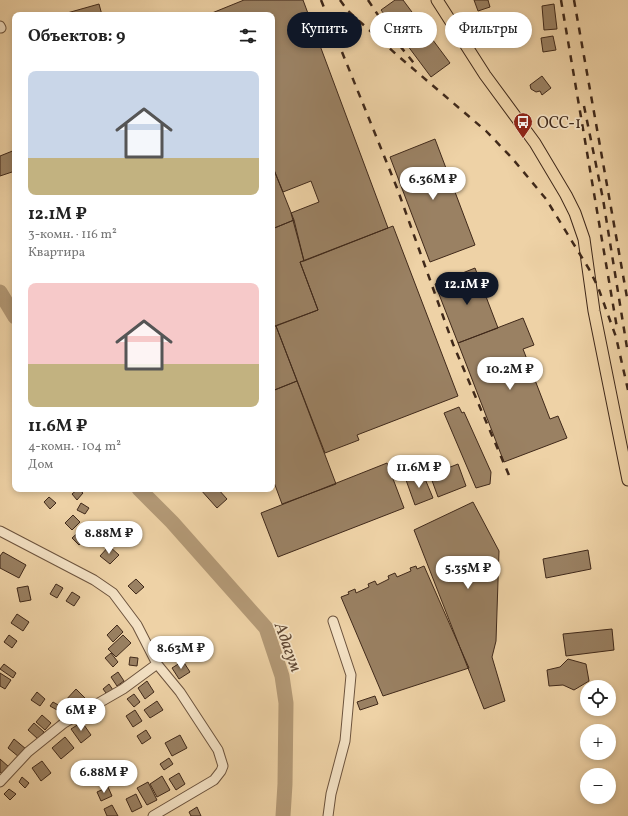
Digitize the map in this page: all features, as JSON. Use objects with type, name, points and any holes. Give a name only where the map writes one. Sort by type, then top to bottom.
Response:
[{"type":"main road","points":[[437,0],[485,75],[535,143],[575,213],[584,239],[594,311],[628,480]]},
{"type":"street","points":[[0,531],[94,580],[113,593],[137,625],[156,664],[180,692],[218,750],[223,766],[214,780],[153,816]]},
{"type":"street","points":[[328,816],[331,794],[345,740],[351,675],[333,621]]},
{"type":"street","points":[[0,782],[28,752],[64,724],[123,689],[156,664]]},
{"type":"building","points":[[244,0],[303,0],[307,12],[287,12],[287,48],[321,48],[388,228],[304,261],[291,213],[319,202],[311,181],[283,192],[275,172],[275,12],[214,12]]},
{"type":"building","points":[[395,0],[403,0],[412,12],[382,12],[381,10]]},
{"type":"building","points":[[474,0],[488,0],[490,7],[478,11]]},
{"type":"building","points":[[99,4],[101,12],[71,12]]},
{"type":"building","points":[[554,4],[557,29],[544,30],[542,6]]},
{"type":"building","points":[[553,36],[556,50],[543,52],[541,38]]},
{"type":"building","points":[[437,46],[450,63],[431,77],[409,48],[437,48]]},
{"type":"building","points":[[542,76],[551,88],[542,95],[540,91],[536,92],[531,89],[530,85]]},
{"type":"building","points":[[435,139],[475,245],[430,262],[390,157]]},
{"type":"building","points":[[12,151],[12,172],[0,176],[0,156]]},
{"type":"building","points":[[275,172],[294,220],[275,228]]},
{"type":"building","points":[[294,220],[304,261],[300,262],[318,310],[275,326],[275,228]]},
{"type":"building","points":[[393,226],[458,396],[357,435],[359,440],[325,453],[276,326],[318,310],[300,262]]},
{"type":"building","points":[[475,268],[498,328],[458,343],[435,284]]},
{"type":"building","points":[[523,318],[534,345],[523,349],[550,419],[558,416],[567,438],[504,462],[458,343]]},
{"type":"building","points":[[275,326],[297,381],[275,390]]},
{"type":"building","points":[[297,381],[336,484],[282,504],[275,485],[275,390]]},
{"type":"building","points":[[459,407],[462,413],[464,412],[491,472],[490,484],[476,488],[444,413]]},
{"type":"building","points":[[387,463],[404,508],[278,557],[261,513]]},
{"type":"building","points":[[458,464],[466,486],[438,497],[430,475]]},
{"type":"building","points":[[423,474],[433,498],[415,505],[406,480]]},
{"type":"building","points":[[74,492],[83,493],[77,500],[72,494]]},
{"type":"building","points":[[203,492],[221,492],[227,499],[217,508]]},
{"type":"building","points":[[49,497],[56,503],[50,509],[44,502]]},
{"type":"building","points":[[473,502],[499,551],[496,641],[492,657],[505,701],[484,709],[414,530]]},
{"type":"building","points":[[81,503],[89,508],[85,514],[77,510]]},
{"type":"building","points":[[73,515],[80,522],[72,530],[65,523]]},
{"type":"building","points":[[104,525],[112,532],[105,540],[97,533]]},
{"type":"building","points":[[82,529],[88,535],[79,545],[72,538]]},
{"type":"building","points":[[109,546],[119,555],[110,564],[100,556]]},
{"type":"building","points":[[588,550],[591,569],[546,578],[543,559]]},
{"type":"building","points":[[3,552],[26,565],[19,578],[0,568],[0,556]]},
{"type":"building","points":[[416,566],[417,569],[424,566],[469,668],[383,696],[341,597],[349,594],[348,592],[355,589],[356,593],[369,587],[368,584],[375,581],[377,585],[389,579],[388,576],[395,573],[397,577],[411,571],[410,568]]},
{"type":"building","points":[[136,579],[144,587],[136,594],[128,586]]},
{"type":"building","points":[[56,584],[63,588],[57,598],[50,594]]},
{"type":"building","points":[[28,586],[31,600],[20,602],[17,588]]},
{"type":"building","points":[[72,592],[80,597],[74,606],[66,601]]},
{"type":"building","points":[[17,614],[29,622],[23,631],[11,623]]},
{"type":"building","points":[[117,625],[123,632],[113,642],[107,635]]},
{"type":"building","points":[[612,629],[614,650],[566,656],[563,634]]},
{"type":"building","points":[[9,635],[17,641],[12,648],[4,642]]},
{"type":"building","points":[[123,635],[131,643],[116,657],[108,649]]},
{"type":"building","points":[[111,653],[118,662],[113,667],[105,658]]},
{"type":"building","points":[[130,657],[138,658],[137,666],[129,665]]},
{"type":"building","points":[[568,659],[586,664],[589,680],[580,680],[580,686],[574,690],[563,685],[549,686],[547,670],[560,667]]},
{"type":"building","points":[[183,661],[190,672],[179,679],[172,668]]},
{"type":"building","points":[[4,664],[16,673],[13,678],[0,669]]},
{"type":"building","points":[[118,672],[124,681],[117,686],[111,677]]},
{"type":"building","points":[[0,673],[11,680],[5,689],[0,686]]},
{"type":"building","points":[[147,681],[154,692],[145,699],[138,688]]},
{"type":"building","points":[[109,684],[115,693],[109,697],[103,689]]},
{"type":"building","points":[[76,689],[86,699],[75,712],[64,702]]},
{"type":"building","points":[[37,692],[45,699],[40,706],[31,700]]},
{"type":"building","points":[[134,694],[140,702],[134,707],[127,699]]},
{"type":"building","points":[[375,696],[378,704],[360,710],[357,702]]},
{"type":"building","points":[[157,701],[163,710],[150,718],[144,710]]},
{"type":"building","points":[[53,702],[60,706],[57,710],[50,706]]},
{"type":"building","points":[[135,710],[142,721],[133,727],[126,716]]},
{"type":"building","points":[[42,715],[51,723],[45,730],[36,722]]},
{"type":"building","points":[[82,722],[91,735],[81,743],[71,729]]},
{"type":"building","points":[[34,723],[44,732],[38,739],[28,730]]},
{"type":"building","points":[[146,730],[151,738],[142,744],[137,736]]},
{"type":"building","points":[[180,735],[187,748],[172,756],[165,743]]},
{"type":"building","points":[[65,737],[74,748],[61,759],[52,748]]},
{"type":"building","points":[[14,739],[26,749],[19,757],[8,748]]},
{"type":"building","points":[[169,758],[173,764],[164,770],[160,764]]},
{"type":"building","points":[[0,759],[9,767],[3,774],[0,772]]},
{"type":"building","points":[[42,761],[51,773],[41,781],[32,768]]},
{"type":"building","points":[[98,765],[104,775],[91,782],[85,771]]},
{"type":"building","points":[[179,773],[185,784],[176,790],[169,779]]},
{"type":"building","points":[[162,776],[170,790],[157,797],[150,784]]},
{"type":"building","points":[[22,777],[29,783],[25,788],[19,782]]},
{"type":"building","points":[[148,782],[157,800],[147,805],[137,788]]},
{"type":"building","points":[[108,787],[112,796],[101,801],[97,792]]},
{"type":"building","points":[[9,789],[16,794],[10,800],[4,794]]},
{"type":"building","points":[[136,794],[142,807],[132,812],[126,799]]},
{"type":"building","points":[[112,805],[118,816],[107,816],[104,809]]},
{"type":"building","points":[[197,807],[201,816],[191,816],[189,812]]},
{"type":"waterway","name":"Адагум","points":[[0,292],[12,312]]},
{"type":"waterway","name":"Адагум","points":[[142,492],[172,522],[266,628],[282,676],[286,703],[283,816]]},
{"type":"railway","points":[[321,0],[397,188],[453,344],[511,480]]},
{"type":"railway","points":[[340,0],[348,11],[397,55],[486,131],[512,158],[546,199],[589,269],[598,287],[616,337],[628,390]]},
{"type":"railway","points":[[368,0],[392,36],[417,67]]},
{"type":"railway","points":[[561,0],[617,328]]},
{"type":"railway","points":[[574,0],[628,303]]},
{"type":"railway","points":[[584,106],[603,199],[628,354]]},
{"type":"place","name":"ОСС-1","points":[[523,139]]}]
